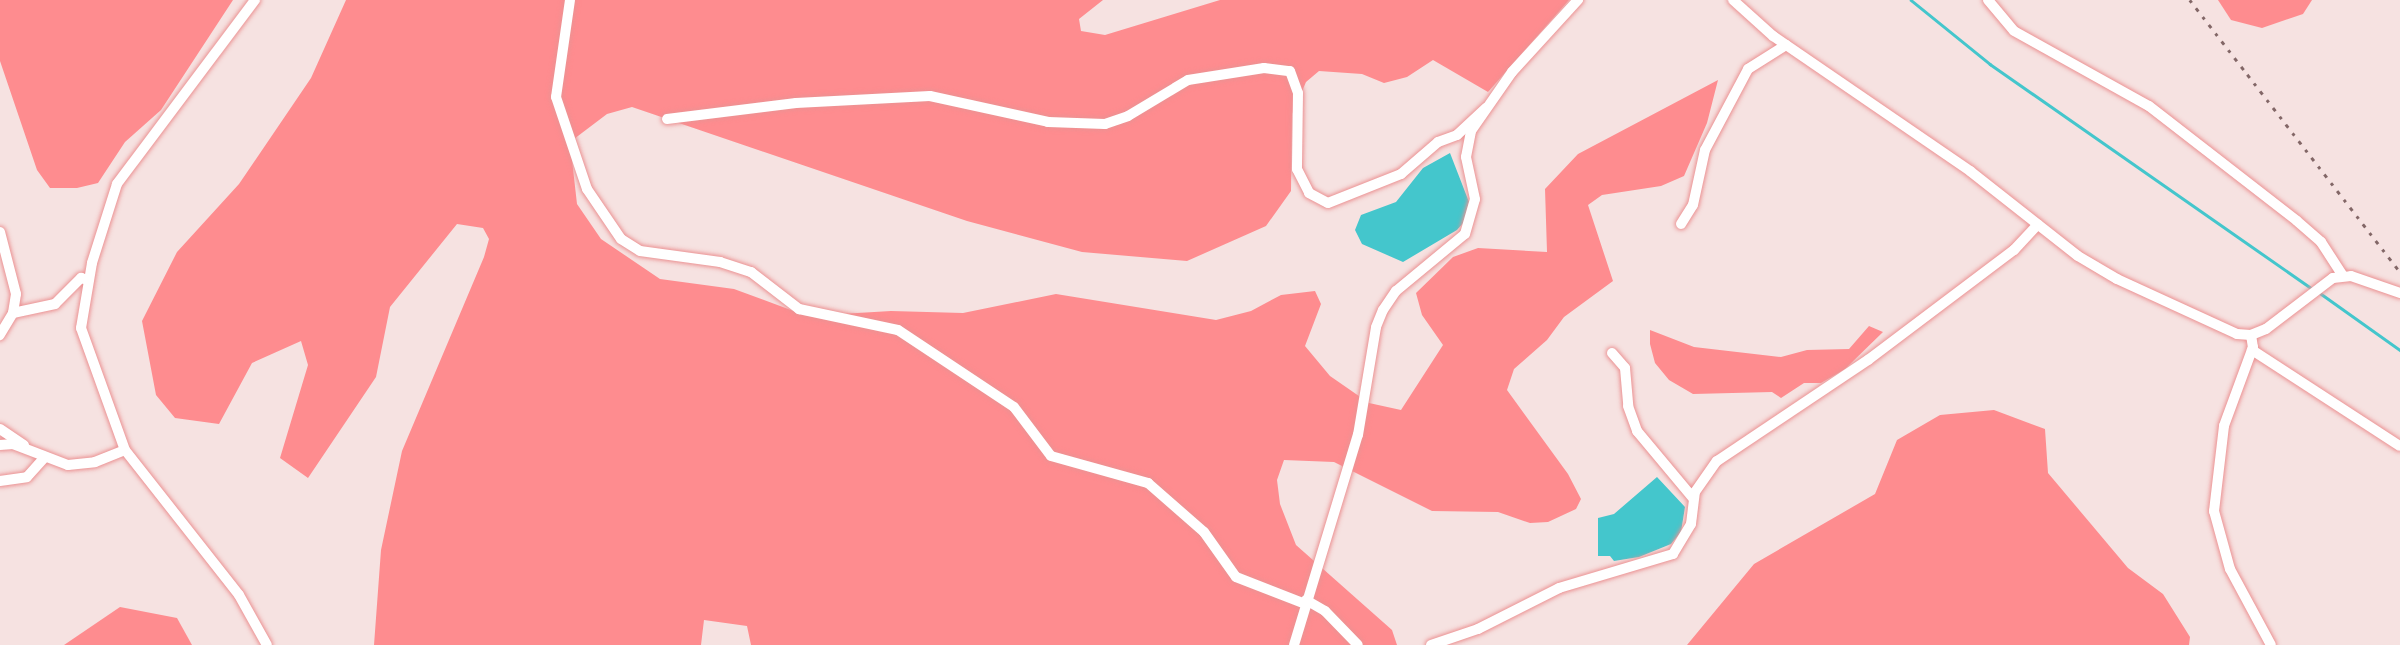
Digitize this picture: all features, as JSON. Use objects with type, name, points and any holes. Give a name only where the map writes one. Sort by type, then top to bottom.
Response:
[{"type":"street","points":[[255,0],[194,87],[123,175],[88,280],[81,328],[125,450],[239,595],[267,645]]},
{"type":"street","points":[[570,0],[556,97],[587,188],[621,239],[640,251],[720,262],[751,272],[799,309],[898,330],[1014,407],[1051,456],[1148,483],[1203,532],[1236,577],[1325,611],[1358,645]]},
{"type":"street","points":[[1294,645],[1358,435],[1376,327],[1396,291],[1457,243],[1469,226],[1475,199],[1465,143],[1486,108],[1561,15],[1578,0]]},
{"type":"street","points":[[1733,0],[1786,45],[1970,171],[2038,224],[2117,279],[2237,334],[2251,335],[2281,319],[2321,285],[2343,276],[2400,293]]},
{"type":"street","points":[[1988,0],[2014,31],[2149,106],[2297,221],[2321,242],[2343,276]]},
{"type":"street","points":[[1681,224],[1693,205],[1705,150],[1748,69],[1786,45]]},
{"type":"street","points":[[667,119],[796,103],[930,96],[1048,122],[1105,124],[1128,117],[1188,80],[1264,68],[1290,72],[1298,93],[1297,169],[1309,193],[1328,203],[1401,174],[1486,108]]},
{"type":"street","points":[[1431,645],[1488,625],[1559,588],[1673,554],[1691,524],[1693,498],[1701,479],[1717,461],[1868,360],[2014,250],[2038,224]]},
{"type":"street","points":[[0,232],[16,294],[13,313],[0,335]]},
{"type":"street","points":[[13,313],[55,303],[82,278],[88,280]]},
{"type":"street","points":[[2251,335],[2252,350],[2224,426],[2214,511],[2230,569],[2271,645]]},
{"type":"street","points":[[2252,350],[2400,446]]},
{"type":"street","points":[[1612,353],[1625,368],[1628,406],[1637,431],[1693,498]]},
{"type":"street","points":[[0,429],[25,448],[46,457],[81,465],[125,450]]},
{"type":"street","points":[[0,445],[25,448]]},
{"type":"street","points":[[0,481],[27,477],[46,457]]},
{"type":"shaded area","points":[[0,0],[233,0],[161,110],[125,142],[98,183],[77,188],[50,188],[37,170],[0,61]]},
{"type":"shaded area","points":[[346,0],[1103,0],[1079,19],[1081,31],[1105,35],[1220,0],[1569,0],[1488,92],[1433,60],[1407,77],[1384,83],[1362,74],[1319,71],[1306,82],[1292,114],[1291,191],[1266,226],[1187,261],[1082,252],[967,221],[632,107],[607,114],[570,142],[577,204],[601,239],[660,279],[734,289],[807,316],[891,311],[963,313],[1056,294],[1216,320],[1251,311],[1281,295],[1315,291],[1321,304],[1305,346],[1330,376],[1369,403],[1401,410],[1443,345],[1422,315],[1416,293],[1453,257],[1478,248],[1547,252],[1545,189],[1578,154],[1718,80],[1707,123],[1684,176],[1661,186],[1602,195],[1588,205],[1613,281],[1564,317],[1547,340],[1514,369],[1507,390],[1568,474],[1581,499],[1576,509],[1548,522],[1530,523],[1498,512],[1432,511],[1334,462],[1284,460],[1277,480],[1280,504],[1296,545],[1392,630],[1397,645],[751,645],[747,626],[704,620],[701,645],[374,645],[381,550],[402,451],[484,257],[489,239],[483,228],[457,224],[390,307],[376,377],[308,478],[280,458],[308,365],[301,341],[252,363],[219,424],[175,418],[156,395],[142,321],[177,252],[239,184],[311,78]]},
{"type":"shaded area","points":[[2218,0],[2312,0],[2303,14],[2262,28],[2231,20]]},
{"type":"shaded area","points":[[1869,326],[1883,332],[1845,369],[1821,383],[1804,383],[1781,398],[1772,392],[1693,394],[1669,380],[1655,363],[1650,344],[1650,330],[1694,347],[1781,357],[1807,350],[1849,349]]},
{"type":"shaded area","points":[[1994,410],[2045,429],[2048,473],[2128,568],[2163,594],[2190,637],[2189,645],[1687,645],[1754,564],[1875,494],[1897,440],[1940,415]]},
{"type":"shaded area","points":[[120,607],[177,618],[192,645],[64,645]]},
{"type":"water","points":[[1450,153],[1469,202],[1465,221],[1457,230],[1403,262],[1362,244],[1355,230],[1361,215],[1396,202],[1423,168]]},
{"type":"water","points":[[1657,477],[1685,507],[1681,532],[1671,544],[1639,557],[1614,561],[1610,556],[1598,556],[1598,518],[1614,514]]},
{"type":"waterway","points":[[1911,0],[1990,64],[2314,290]]},
{"type":"waterway","points":[[2320,293],[2400,350]]},
{"type":"railway","points":[[2190,0],[2400,272]]}]
